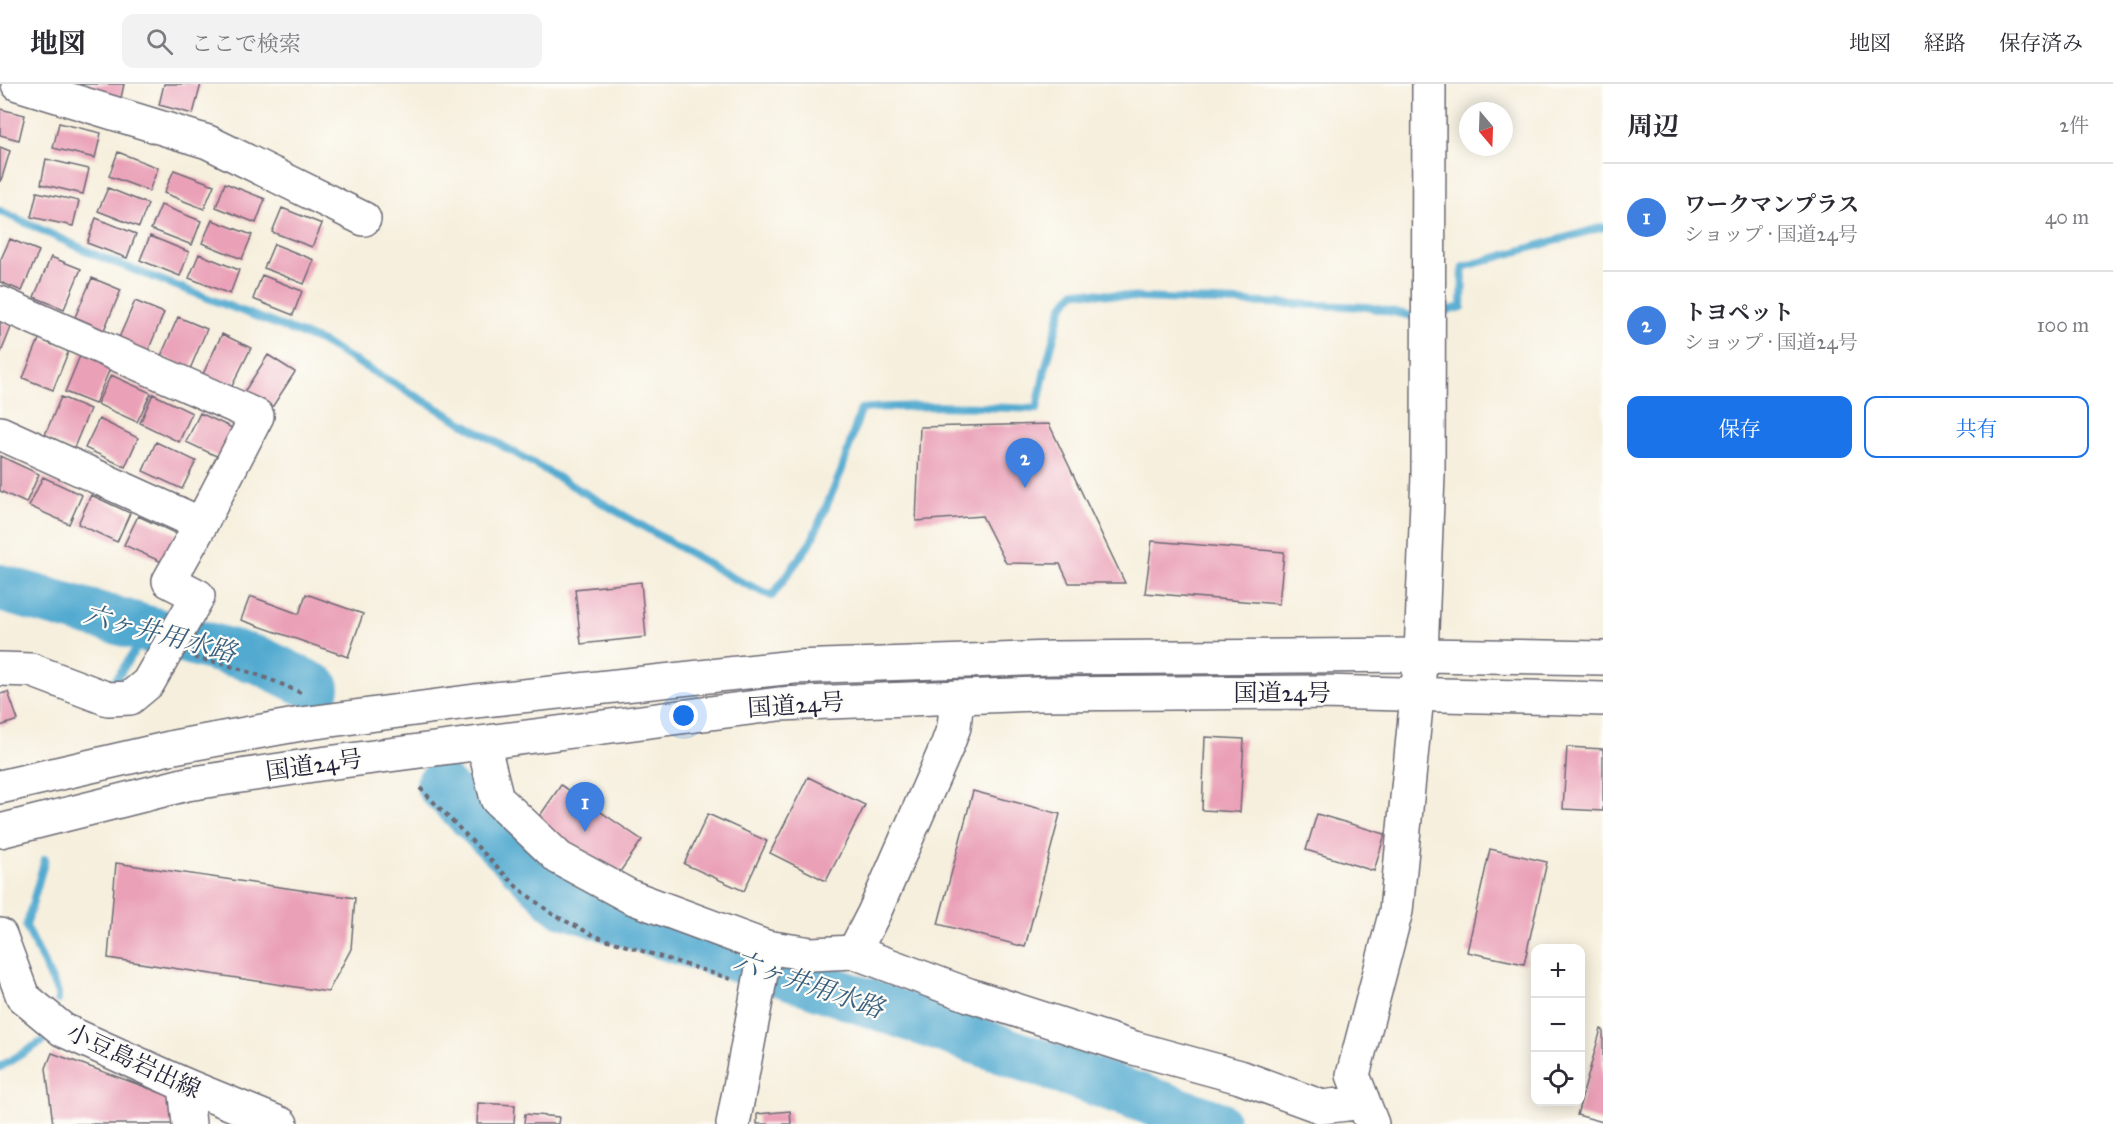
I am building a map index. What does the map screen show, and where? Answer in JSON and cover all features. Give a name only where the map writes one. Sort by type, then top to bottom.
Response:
[{"type":"main road","points":[[18,84],[208,142],[364,219]]},
{"type":"main road","points":[[483,743],[497,799],[559,858],[631,897],[766,947],[811,954],[854,952],[969,995],[1134,1047],[1240,1077],[1322,1107],[1367,1113],[1353,1075],[1396,911],[1421,655],[1428,475],[1428,84]]},
{"type":"main road","points":[[0,303],[257,416],[169,581],[198,596],[148,683],[130,698],[108,699],[31,670],[0,669]]},
{"type":"main road","points":[[0,433],[201,524]]},
{"type":"main road","name":"国道24号","points":[[0,787],[174,747],[301,724],[475,701],[794,667],[1052,658],[1421,655],[1603,658]]},
{"type":"main road","name":"国道24号","points":[[0,831],[187,784],[320,764],[778,704],[1037,694],[1309,692],[1603,699]]},
{"type":"main road","points":[[854,952],[874,913],[947,746],[954,727],[957,697]]},
{"type":"main road","name":"小豆島岩出線","points":[[0,935],[23,997],[63,1030],[184,1085],[281,1124]]},
{"type":"main road","points":[[733,1124],[766,947]]},
{"type":"main road","points":[[184,1085],[189,1124]]},
{"type":"path","points":[[189,657],[216,662],[266,678],[304,695]]},
{"type":"path","points":[[420,788],[437,802],[517,886],[552,914],[595,936],[683,962],[758,988]]},
{"type":"building","points":[[80,84],[124,84],[121,98],[79,88]]},
{"type":"building","points":[[164,84],[201,84],[193,114],[159,105]]},
{"type":"building","points":[[0,109],[25,115],[19,140],[0,135]]},
{"type":"building","points":[[59,123],[101,133],[95,158],[53,148]]},
{"type":"building","points":[[0,147],[10,151],[1,181],[0,181]]},
{"type":"building","points":[[118,152],[158,168],[149,191],[109,176]]},
{"type":"building","points":[[46,159],[89,169],[83,194],[41,184]]},
{"type":"building","points":[[174,170],[214,185],[204,209],[164,193]]},
{"type":"building","points":[[225,183],[265,199],[256,223],[216,207]]},
{"type":"building","points":[[108,188],[148,204],[139,227],[98,211]]},
{"type":"building","points":[[37,192],[79,201],[73,226],[31,217]]},
{"type":"building","points":[[161,205],[201,221],[192,245],[151,229]]},
{"type":"building","points":[[282,208],[322,224],[312,247],[272,232]]},
{"type":"building","points":[[96,218],[136,234],[127,258],[87,243]]},
{"type":"building","points":[[212,220],[252,235],[242,259],[202,243]]},
{"type":"building","points":[[150,236],[189,252],[180,276],[140,260]]},
{"type":"building","points":[[10,239],[39,251],[22,291],[0,282],[0,261]]},
{"type":"building","points":[[274,244],[314,260],[304,284],[264,268]]},
{"type":"building","points":[[199,254],[239,270],[230,294],[189,278]]},
{"type":"building","points":[[51,257],[81,269],[64,309],[34,297]]},
{"type":"building","points":[[262,275],[302,291],[293,315],[253,299]]},
{"type":"building","points":[[92,278],[121,290],[104,330],[75,317]]},
{"type":"building","points":[[135,301],[164,313],[147,353],[118,340]]},
{"type":"building","points":[[178,317],[207,329],[190,369],[161,356]]},
{"type":"building","points":[[0,320],[12,325],[0,355]]},
{"type":"building","points":[[222,334],[251,348],[231,388],[203,374]]},
{"type":"building","points":[[40,337],[69,350],[53,390],[23,378]]},
{"type":"building","points":[[82,351],[112,364],[95,404],[65,392]]},
{"type":"building","points":[[268,355],[295,372],[271,409],[244,392]]},
{"type":"building","points":[[111,375],[151,393],[137,422],[97,404]]},
{"type":"building","points":[[153,394],[192,413],[179,442],[140,423]]},
{"type":"building","points":[[61,397],[90,409],[73,450],[44,437]]},
{"type":"building","points":[[200,413],[239,431],[225,460],[186,442]]},
{"type":"building","points":[[99,419],[138,438],[125,467],[85,448]]},
{"type":"building","points":[[1049,424],[1125,583],[1069,583],[1060,564],[1006,563],[982,516],[916,521],[920,427]]},
{"type":"building","points":[[156,442],[196,461],[182,489],[143,471]]},
{"type":"building","points":[[0,456],[39,474],[26,503],[0,491]]},
{"type":"building","points":[[43,477],[82,495],[69,524],[29,506]]},
{"type":"building","points":[[91,495],[130,513],[117,542],[78,524]]},
{"type":"building","points":[[138,516],[177,534],[164,563],[124,545]]},
{"type":"building","points":[[1152,541],[1284,552],[1279,604],[1145,593]]},
{"type":"building","points":[[641,582],[646,637],[581,644],[575,589]]},
{"type":"building","points":[[306,594],[363,614],[348,657],[241,620],[250,596],[299,614]]},
{"type":"building","points":[[8,692],[18,720],[0,726],[0,694]]},
{"type":"building","points":[[1205,737],[1244,739],[1240,812],[1202,810]]},
{"type":"building","points":[[1567,747],[1603,749],[1603,811],[1563,809]]},
{"type":"building","points":[[808,777],[865,805],[826,881],[770,853]]},
{"type":"building","points":[[561,785],[642,840],[613,882],[532,827]]},
{"type":"building","points":[[973,791],[1060,814],[1025,947],[938,924]]},
{"type":"building","points":[[708,814],[767,841],[744,891],[684,864]]},
{"type":"building","points":[[1317,814],[1385,834],[1374,871],[1306,850]]},
{"type":"building","points":[[1490,849],[1547,862],[1524,964],[1467,952]]},
{"type":"building","points":[[116,863],[355,898],[351,949],[328,992],[108,958]]},
{"type":"building","points":[[1601,1029],[1603,1030],[1603,1122],[1577,1115],[1580,1106],[1585,1106],[1585,1086]]},
{"type":"building","points":[[52,1053],[178,1099],[181,1124],[53,1124],[46,1068]]},
{"type":"building","points":[[478,1103],[515,1105],[514,1124],[477,1124]]},
{"type":"building","points":[[790,1111],[791,1124],[757,1124],[757,1114]]},
{"type":"building","points":[[525,1114],[559,1117],[558,1124],[524,1124]]},
{"type":"waterway","points":[[0,211],[98,256],[320,341],[733,578],[772,596],[811,542],[841,472],[861,409],[927,406],[1037,409],[1062,307],[1075,291],[1139,298],[1367,307],[1423,316]]},
{"type":"waterway","points":[[1436,313],[1462,307],[1463,267],[1603,227]]},
{"type":"waterway","name":"六ヶ井用水路","points":[[0,588],[261,661],[316,688]]},
{"type":"waterway","points":[[116,679],[149,630]]},
{"type":"waterway","name":"六ヶ井用水路","points":[[440,785],[561,903],[782,973],[1216,1124]]},
{"type":"waterway","points":[[45,859],[26,926],[58,993],[58,1000]]},
{"type":"waterway","points":[[0,1067],[43,1041]]},
{"type":"place","name":"トヨペット","points":[[1025,488]]},
{"type":"place","name":"ワークマンプラス","points":[[585,832]]}]
